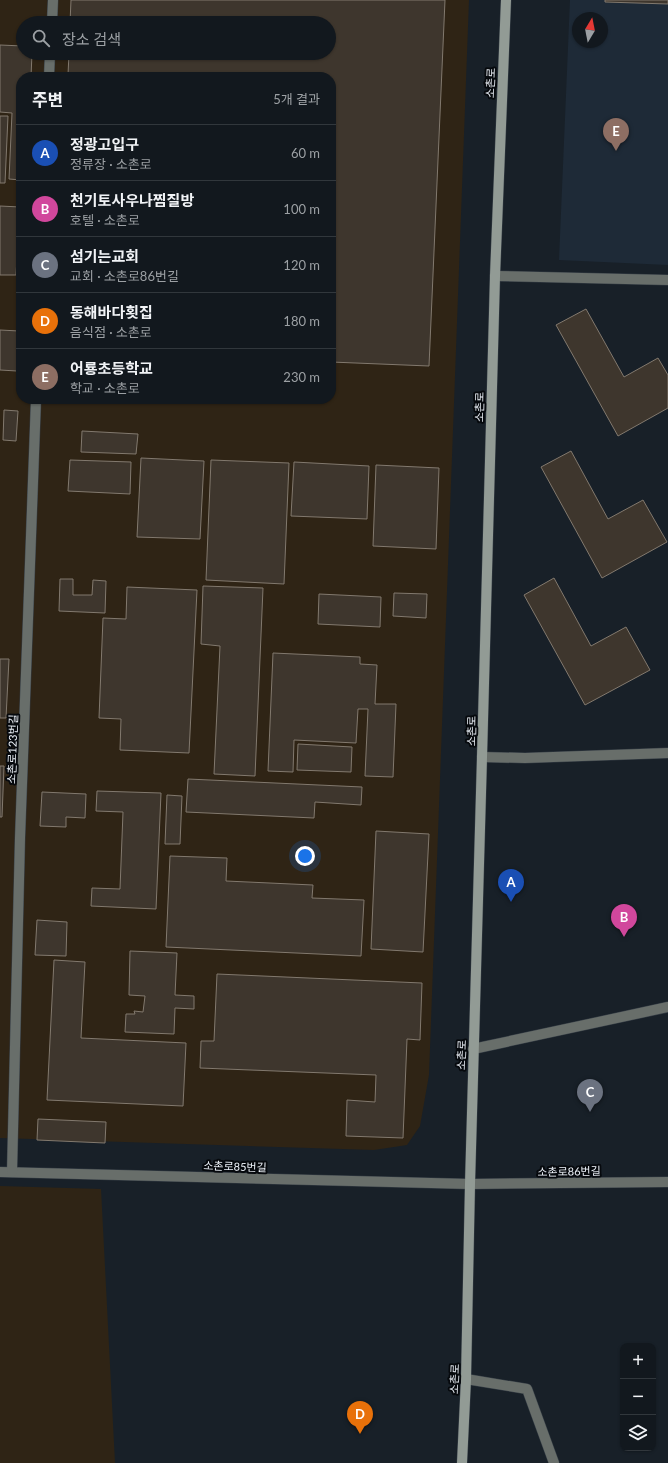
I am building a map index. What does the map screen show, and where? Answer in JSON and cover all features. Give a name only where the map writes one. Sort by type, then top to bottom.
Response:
[{"type":"street","points":[[52,0],[52,16]]},
{"type":"street","name":"소촌로","points":[[462,1463],[466,1379],[473,1049],[495,276],[506,0]]},
{"type":"street","points":[[49,72],[50,60]]},
{"type":"street","points":[[495,276],[668,280]]},
{"type":"street","name":"소촌로123번길","points":[[12,1172],[20,838],[36,404]]},
{"type":"street","points":[[482,757],[525,758],[668,753]]},
{"type":"street","points":[[473,1049],[668,1007]]},
{"type":"street","name":"소촌로85번길","points":[[0,1172],[470,1184]]},
{"type":"street","name":"소촌로86번길","points":[[470,1184],[668,1182]]},
{"type":"street","points":[[466,1379],[527,1389],[554,1463]]},
{"type":"shaded area","points":[[0,0],[469,0],[429,1075],[420,1126],[407,1145],[374,1150],[0,1138]]},
{"type":"shaded area","points":[[570,0],[668,0],[668,265],[559,260]]},
{"type":"shaded area","points":[[0,1186],[101,1189],[115,1463],[0,1463]]},
{"type":"building","points":[[71,0],[445,0],[429,366],[336,362],[336,72],[68,72],[69,60],[336,60],[336,16],[70,16]]},
{"type":"building","points":[[605,0],[668,0],[668,4],[605,2]]},
{"type":"building","points":[[0,45],[16,46],[16,60],[32,60],[31,72],[16,72],[16,180],[9,179],[12,113],[0,112]]},
{"type":"building","points":[[0,116],[8,116],[5,183],[0,183]]},
{"type":"building","points":[[0,206],[16,207],[16,275],[0,275]]},
{"type":"building","points":[[586,309],[624,377],[658,358],[668,375],[668,408],[618,436],[556,325]]},
{"type":"building","points":[[0,330],[16,331],[16,371],[0,370]]},
{"type":"building","points":[[4,410],[18,411],[16,441],[3,440]]},
{"type":"building","points":[[82,431],[138,434],[136,454],[81,452]]},
{"type":"building","points":[[571,451],[608,519],[643,500],[667,542],[602,578],[541,467]]},
{"type":"building","points":[[141,458],[204,461],[200,539],[137,537]]},
{"type":"building","points":[[70,460],[131,462],[130,494],[68,491]]},
{"type":"building","points":[[211,460],[289,463],[284,584],[206,580]]},
{"type":"building","points":[[294,462],[369,466],[367,519],[291,516]]},
{"type":"building","points":[[376,465],[439,468],[436,549],[373,546]]},
{"type":"building","points":[[554,578],[591,646],[626,627],[650,670],[585,705],[524,595]]},
{"type":"building","points":[[60,579],[73,579],[73,595],[92,595],[93,580],[106,581],[105,613],[59,611]]},
{"type":"building","points":[[203,586],[263,588],[255,776],[214,774],[220,646],[201,644]]},
{"type":"building","points":[[127,587],[197,590],[189,753],[120,750],[121,719],[99,718],[103,618],[126,619]]},
{"type":"building","points":[[394,593],[427,594],[426,618],[393,616]]},
{"type":"building","points":[[319,594],[381,597],[380,627],[318,624]]},
{"type":"building","points":[[273,653],[360,657],[360,664],[377,665],[375,704],[396,704],[393,777],[365,776],[368,709],[358,709],[356,743],[294,740],[293,772],[268,771]]},
{"type":"building","points":[[0,659],[9,659],[6,718],[0,718]]},
{"type":"building","points":[[298,744],[352,747],[351,772],[297,770]]},
{"type":"building","points":[[0,766],[4,766],[2,817],[0,817]]},
{"type":"building","points":[[188,779],[362,787],[361,805],[315,802],[314,818],[186,812]]},
{"type":"building","points":[[97,791],[161,793],[156,909],[91,906],[92,888],[120,889],[123,812],[96,811]]},
{"type":"building","points":[[42,792],[86,794],[85,818],[66,817],[66,827],[40,826]]},
{"type":"building","points":[[167,795],[182,796],[180,844],[165,844]]},
{"type":"building","points":[[376,831],[429,834],[423,952],[371,949]]},
{"type":"building","points":[[170,856],[227,858],[226,881],[313,885],[312,898],[364,900],[361,956],[166,947]]},
{"type":"building","points":[[37,920],[67,922],[66,956],[35,955]]},
{"type":"building","points":[[130,951],[177,953],[175,995],[194,996],[194,1009],[175,1008],[174,1034],[125,1032],[126,1014],[135,1014],[134,1011],[143,1012],[145,996],[129,995]]},
{"type":"building","points":[[54,960],[85,962],[81,1038],[186,1043],[183,1106],[47,1100]]},
{"type":"building","points":[[217,974],[422,983],[420,1040],[407,1039],[403,1138],[346,1136],[347,1100],[375,1102],[376,1075],[200,1068],[201,1041],[214,1041]]},
{"type":"building","points":[[38,1119],[106,1122],[105,1143],[37,1140]]},
{"type":"place","name":"어룡초등학교","points":[[616,151]]},
{"type":"place","name":"정광고입구","points":[[511,902]]},
{"type":"place","name":"천기토사우나찜질방","points":[[624,937]]},
{"type":"place","name":"섬기는교회","points":[[590,1112]]},
{"type":"place","name":"동해바다횟집","points":[[360,1434]]}]
